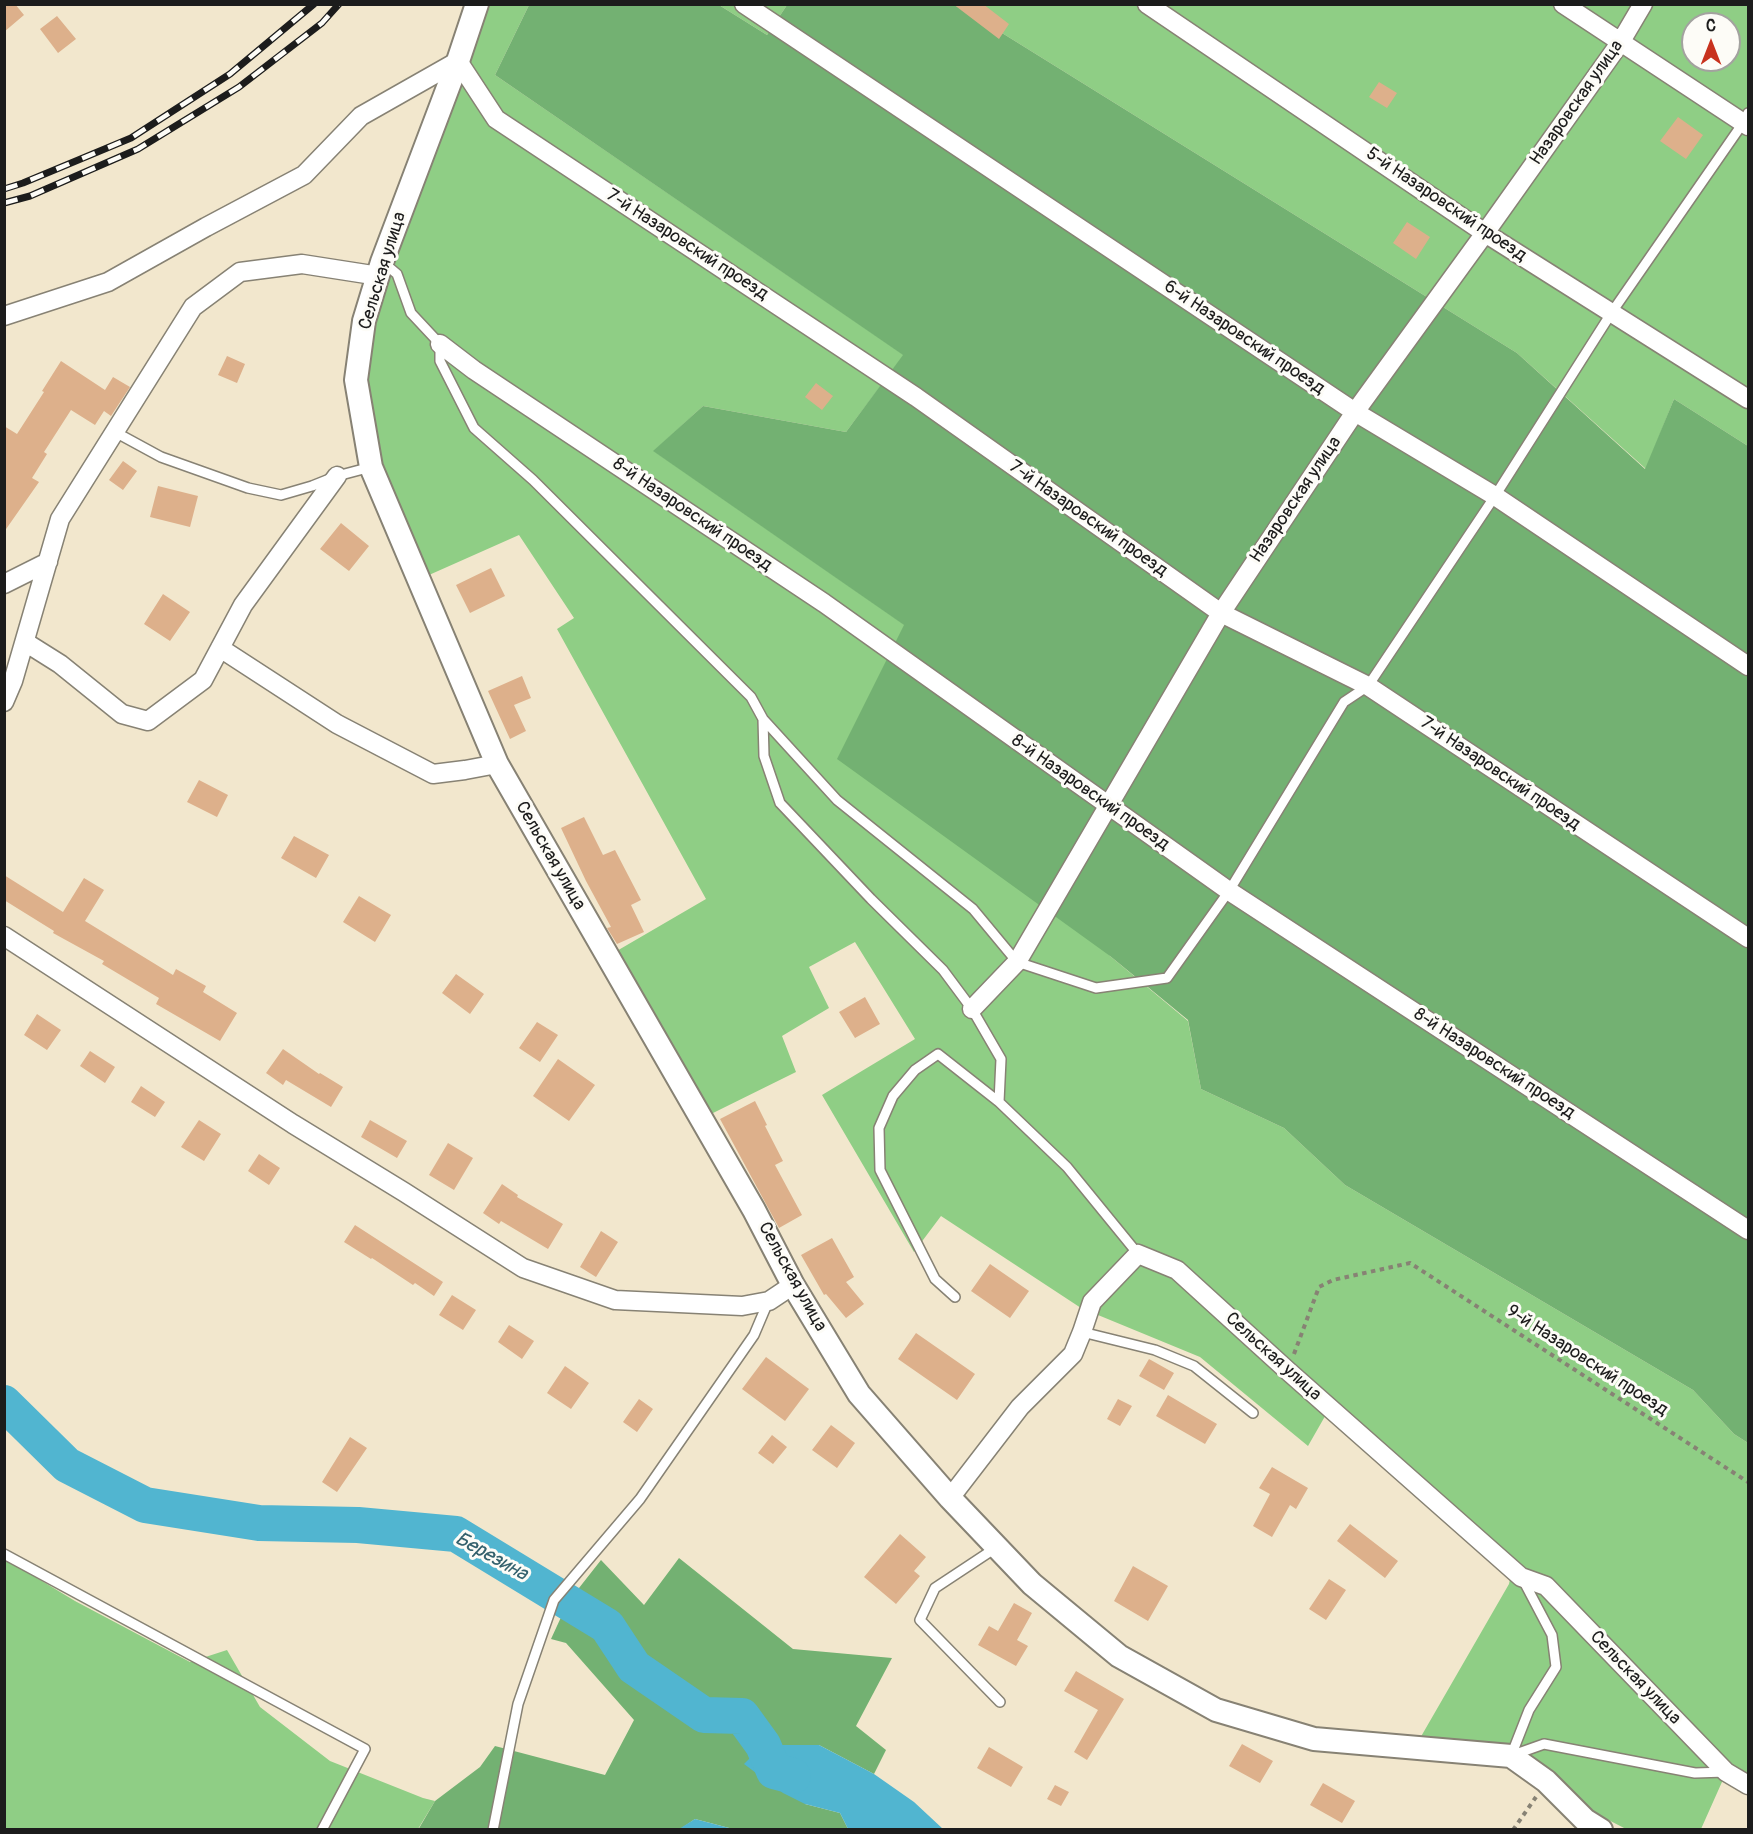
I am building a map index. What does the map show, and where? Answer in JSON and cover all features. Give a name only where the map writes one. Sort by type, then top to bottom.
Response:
[{"type":"street","name":"Сельская улица","points":[[477,4],[380,269],[364,321],[356,380],[370,467],[497,764],[748,1199],[794,1285],[859,1394],[950,1498],[1032,1584],[1119,1656],[1216,1710],[1314,1739],[1511,1755]]},
{"type":"street","name":"6-й Назаровский проезд","points":[[744,4],[1355,412],[1495,496],[1749,666]]},
{"type":"street","name":"5-й Назаровский проезд","points":[[1147,4],[1485,233],[1749,399]]},
{"type":"street","points":[[1563,4],[1747,120]]},
{"type":"street","name":"Назаровская улица","points":[[972,1009],[1017,962],[1221,613],[1355,412],[1620,42],[1643,4]]},
{"type":"street","points":[[4,316],[108,282],[304,176],[361,116],[458,61]]},
{"type":"street","name":"7-й Назаровский проезд","points":[[458,61],[496,118],[916,397],[1221,613],[1368,686],[1749,938]]},
{"type":"street","points":[[4,702],[25,642],[60,519],[193,307],[240,272],[302,264],[380,269]]},
{"type":"street","name":"8-й Назаровский проезд","points":[[440,344],[474,370],[824,603],[1229,891],[1749,1230]]},
{"type":"street","points":[[25,642],[60,664],[122,714],[148,722],[203,680],[243,605],[337,476]]},
{"type":"street","points":[[4,584],[48,562]]},
{"type":"street","points":[[220,648],[337,724],[433,774],[497,764]]},
{"type":"street","points":[[4,936],[293,1124],[523,1268],[615,1300],[742,1306],[769,1301],[794,1285]]},
{"type":"street","name":"Сельская улица","points":[[1138,1254],[1177,1270],[1521,1577],[1546,1586],[1726,1772],[1749,1785]]},
{"type":"street","points":[[950,1498],[1020,1407],[1073,1354],[1092,1302],[1138,1254]]},
{"type":"street","points":[[1511,1755],[1546,1781],[1585,1820],[1601,1830]]},
{"type":"lane","points":[[380,269],[397,274],[411,313],[440,344],[440,361],[474,428],[533,480],[751,697],[763,719],[837,800],[973,909],[1017,962],[1096,988],[1167,978],[1229,891],[1344,702],[1368,686],[1495,496],[1612,312],[1747,120]]},
{"type":"lane","points":[[115,432],[161,457],[248,488],[280,495],[370,467]]},
{"type":"lane","points":[[763,719],[764,756],[780,803],[871,899],[943,970],[972,1009],[1001,1059],[999,1102]]},
{"type":"lane","points":[[955,1297],[935,1279],[880,1170],[879,1128],[893,1096],[915,1070],[938,1054],[999,1102],[1067,1167],[1138,1254]]},
{"type":"lane","points":[[493,1830],[518,1704],[554,1600],[640,1499],[754,1335],[769,1301]]},
{"type":"lane","points":[[1082,1332],[1155,1350],[1194,1366],[1253,1413]]},
{"type":"lane","points":[[997,1547],[935,1588],[920,1620],[1000,1702]]},
{"type":"lane","points":[[4,1554],[365,1749],[322,1830]]},
{"type":"lane","points":[[1511,1755],[1529,1710],[1556,1667],[1552,1635],[1521,1577]]},
{"type":"lane","points":[[1511,1755],[1544,1744],[1695,1773],[1726,1772]]},
{"type":"path","name":"9-й Назаровский проезд","points":[[1288,1371],[1320,1287],[1333,1280],[1410,1263],[1749,1482]]},
{"type":"path","points":[[1514,1830],[1546,1781]]},
{"type":"green space","points":[[488,5],[529,5],[495,75],[904,355],[846,432],[703,406],[654,451],[905,625],[1110,956],[1188,1021],[1201,1089],[1284,1128],[1345,1185],[1693,1390],[1734,1434],[1748,1443],[1748,1776],[1730,1764],[1701,1829],[1626,1829],[1591,1811],[1552,1774],[1507,1744],[1419,1740],[1509,1584],[1514,1559],[1332,1404],[1308,1446],[1200,1357],[1081,1308],[941,1216],[914,1252],[822,1095],[915,1039],[855,942],[809,967],[829,1008],[782,1036],[796,1072],[709,1115],[615,952],[706,899],[557,629],[574,618],[519,535],[429,575],[378,456],[367,394],[373,323],[385,283]]},
{"type":"green space","points":[[529,5],[719,5],[767,35],[787,5],[957,5],[1517,353],[1645,469],[1674,399],[1748,446],[1748,1443],[1734,1434],[1693,1390],[1345,1185],[1284,1128],[1201,1089],[1188,1020],[1110,956],[837,759],[904,625],[653,451],[703,406],[846,432],[903,355],[495,75]]},
{"type":"green space","points":[[719,5],[787,5],[767,35]]},
{"type":"green space","points":[[957,5],[1748,5],[1748,446],[1674,399],[1646,469],[1517,353]]},
{"type":"green space","points":[[4,1558],[75,1601],[190,1662],[227,1650],[260,1707],[330,1761],[435,1801],[418,1829],[5,1829]]},
{"type":"green space","points":[[679,1558],[793,1649],[892,1658],[856,1726],[886,1750],[874,1774],[819,1745],[805,1804],[840,1813],[848,1829],[733,1829],[695,1819],[679,1830],[418,1830],[435,1801],[480,1767],[495,1746],[605,1775],[634,1720],[566,1643],[551,1639],[568,1602],[601,1560],[644,1605]]},
{"type":"water","points":[[763,1745],[819,1745],[874,1774],[914,1802],[943,1829],[848,1829],[840,1813],[805,1804],[783,1793],[744,1764]]},
{"type":"water","points":[[695,1819],[733,1829],[679,1829]]},
{"type":"building","points":[[4,4],[15,4],[24,15],[4,32]]},
{"type":"building","points":[[953,4],[983,4],[1009,24],[999,39]]},
{"type":"building","points":[[57,16],[76,39],[58,53],[40,29]]},
{"type":"building","points":[[1379,82],[1397,93],[1387,108],[1369,97]]},
{"type":"building","points":[[1678,117],[1703,135],[1686,159],[1660,141]]},
{"type":"building","points":[[1407,222],[1430,237],[1416,259],[1393,243]]},
{"type":"building","points":[[227,356],[245,364],[237,383],[218,375]]},
{"type":"building","points":[[61,361],[105,390],[113,377],[130,387],[111,416],[104,411],[95,425],[71,410],[44,452],[47,454],[32,478],[39,482],[4,532],[4,426],[17,434]]},
{"type":"building","points":[[816,383],[833,396],[822,410],[805,397]]},
{"type":"building","points":[[123,461],[137,471],[123,490],[109,480]]},
{"type":"building","points":[[158,486],[198,496],[190,527],[150,517]]},
{"type":"building","points":[[341,523],[369,546],[349,571],[320,549]]},
{"type":"building","points":[[491,568],[505,596],[470,613],[456,585]]},
{"type":"building","points":[[163,594],[190,612],[170,641],[144,624]]},
{"type":"building","points":[[522,676],[531,698],[514,705],[526,731],[510,739],[488,691]]},
{"type":"building","points":[[199,780],[228,795],[217,817],[187,802]]},
{"type":"building","points":[[584,817],[603,855],[615,850],[641,900],[631,905],[644,932],[617,944],[607,928],[611,927],[561,828]]},
{"type":"building","points":[[294,836],[329,855],[316,878],[281,858]]},
{"type":"building","points":[[4,875],[63,912],[84,878],[104,890],[85,921],[173,975],[176,969],[206,986],[203,992],[237,1013],[220,1041],[156,1004],[159,998],[102,964],[104,961],[53,933],[54,931],[4,900]]},
{"type":"building","points":[[359,896],[391,915],[375,942],[343,922]]},
{"type":"building","points":[[456,974],[484,994],[470,1014],[442,993]]},
{"type":"building","points":[[865,997],[880,1024],[855,1038],[839,1012]]},
{"type":"building","points":[[37,1014],[61,1030],[47,1050],[24,1035]]},
{"type":"building","points":[[537,1022],[558,1035],[540,1062],[519,1048]]},
{"type":"building","points":[[283,1049],[319,1074],[343,1087],[331,1107],[286,1080],[283,1085],[266,1073]]},
{"type":"building","points":[[90,1051],[115,1067],[105,1083],[80,1066]]},
{"type":"building","points":[[558,1059],[595,1085],[569,1121],[533,1096]]},
{"type":"building","points":[[141,1086],[165,1102],[155,1117],[131,1102]]},
{"type":"building","points":[[755,1101],[783,1161],[775,1165],[802,1215],[779,1228],[720,1119]]},
{"type":"building","points":[[199,1120],[221,1134],[204,1161],[181,1147]]},
{"type":"building","points":[[370,1120],[407,1141],[397,1158],[361,1137]]},
{"type":"building","points":[[448,1143],[473,1158],[454,1190],[429,1175]]},
{"type":"building","points":[[259,1154],[280,1168],[269,1185],[248,1171]]},
{"type":"building","points":[[502,1184],[518,1195],[517,1197],[563,1224],[548,1249],[501,1221],[499,1224],[483,1213]]},
{"type":"building","points":[[355,1225],[443,1282],[434,1296],[344,1242]]},
{"type":"building","points":[[601,1231],[618,1242],[596,1277],[580,1267]]},
{"type":"building","points":[[832,1238],[854,1277],[846,1282],[864,1304],[846,1318],[826,1294],[824,1295],[801,1255]]},
{"type":"building","points":[[990,1264],[1029,1291],[1010,1318],[971,1291]]},
{"type":"building","points":[[452,1295],[476,1310],[463,1330],[439,1315]]},
{"type":"building","points":[[509,1325],[534,1341],[522,1359],[498,1342]]},
{"type":"building","points":[[916,1333],[975,1374],[957,1400],[898,1359]]},
{"type":"building","points":[[766,1357],[809,1389],[785,1421],[742,1389]]},
{"type":"building","points":[[1149,1359],[1174,1373],[1164,1390],[1139,1376]]},
{"type":"building","points":[[565,1366],[589,1383],[571,1409],[547,1393]]},
{"type":"building","points":[[1168,1395],[1217,1424],[1205,1444],[1156,1416]]},
{"type":"building","points":[[639,1399],[653,1409],[637,1432],[623,1422]]},
{"type":"building","points":[[1118,1399],[1132,1406],[1120,1426],[1107,1419]]},
{"type":"building","points":[[831,1425],[855,1443],[837,1468],[812,1450]]},
{"type":"building","points":[[772,1435],[787,1447],[773,1464],[758,1453]]},
{"type":"building","points":[[350,1437],[367,1448],[337,1492],[322,1482]]},
{"type":"building","points":[[1272,1467],[1308,1488],[1296,1509],[1290,1505],[1272,1537],[1253,1526],[1270,1494],[1259,1488]]},
{"type":"building","points":[[1350,1524],[1398,1561],[1385,1578],[1337,1541]]},
{"type":"building","points":[[900,1534],[926,1557],[914,1571],[920,1576],[896,1604],[864,1577]]},
{"type":"building","points":[[1133,1566],[1168,1586],[1148,1621],[1114,1601]]},
{"type":"building","points":[[1329,1579],[1346,1590],[1326,1620],[1309,1609]]},
{"type":"building","points":[[1014,1603],[1032,1613],[1017,1640],[1028,1646],[1016,1666],[978,1645],[989,1626],[998,1631]]},
{"type":"building","points":[[1076,1671],[1124,1699],[1087,1760],[1074,1752],[1098,1710],[1064,1691]]},
{"type":"building","points":[[1242,1744],[1273,1761],[1260,1783],[1229,1766]]},
{"type":"building","points":[[989,1747],[1023,1767],[1011,1787],[977,1768]]},
{"type":"building","points":[[1323,1783],[1355,1801],[1342,1823],[1310,1805]]},
{"type":"building","points":[[1055,1785],[1069,1792],[1061,1806],[1047,1799]]},
{"type":"waterway","name":"Березина","points":[[4,1403],[67,1465],[145,1505],[259,1523],[358,1525],[456,1534],[607,1626],[634,1667],[704,1715],[742,1716],[763,1745],[774,1771],[793,1776]]},
{"type":"railway","points":[[4,189],[131,138],[230,74],[314,4]]},
{"type":"railway","points":[[4,203],[30,196],[138,149],[239,87],[322,23],[339,4]]}]
